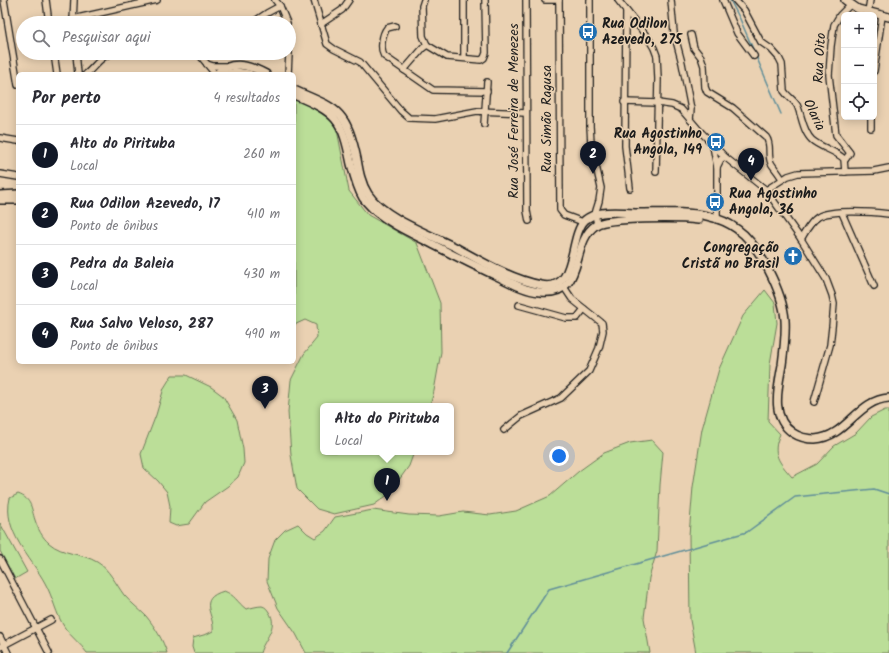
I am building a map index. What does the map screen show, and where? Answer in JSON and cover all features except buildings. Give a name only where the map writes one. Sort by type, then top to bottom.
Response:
[{"type":"main road","points":[[847,2],[868,12]]},
{"type":"main road","points":[[219,72],[233,66],[248,66],[262,72]]},
{"type":"main road","points":[[296,91],[330,105],[343,118],[350,130],[363,184],[369,195],[377,204],[398,219],[520,279],[543,286],[548,286],[563,279],[570,268],[576,237],[583,222],[595,214],[607,212],[674,213],[709,216],[737,229],[749,241],[764,262],[779,290],[782,300],[786,322],[777,399],[781,419],[786,428],[796,435],[804,438],[816,439],[834,433],[873,401],[882,398],[889,398]]},
{"type":"main road","points":[[296,96],[318,106],[335,118],[341,126],[358,188],[364,199],[373,210],[480,268],[519,286],[538,292],[555,292],[564,287],[573,276],[590,231],[597,224],[637,220],[716,220]]},
{"type":"main road","points":[[0,195],[16,194]]},
{"type":"main road","points":[[0,200],[16,200]]},
{"type":"main road","points":[[582,249],[586,230],[583,222]]},
{"type":"street","points":[[4,0],[16,73]]},
{"type":"street","points":[[46,0],[48,16]]},
{"type":"street","points":[[73,16],[74,0]]},
{"type":"street","points":[[93,16],[157,0]]},
{"type":"street","points":[[275,0],[280,6],[284,16]]},
{"type":"street","points":[[314,0],[327,44],[360,62],[401,111],[409,118],[435,119],[485,111],[526,113]]},
{"type":"street","points":[[321,24],[342,10],[348,0]]},
{"type":"street","points":[[424,0],[422,6],[423,36],[427,45],[447,57],[476,60],[481,60],[485,56],[484,0]]},
{"type":"street","points":[[464,0],[464,58]]},
{"type":"street","name":"Rua José Ferreira de Menezes","points":[[526,0],[526,212],[528,221]]},
{"type":"street","points":[[545,0],[559,0]]},
{"type":"street","name":"Rua Simão Ragusa","points":[[559,0],[560,210],[564,215],[583,222]]},
{"type":"street","points":[[590,0],[591,144],[601,188],[595,214],[597,224]]},
{"type":"street","points":[[618,0],[648,38],[657,56],[658,103],[656,172]]},
{"type":"street","points":[[671,0],[674,33],[682,63],[691,110],[690,119]]},
{"type":"street","points":[[723,0],[737,33],[754,56]]},
{"type":"street","name":"Olaria","points":[[735,0],[744,10],[761,42],[771,48],[779,58],[782,66],[784,91],[794,100],[798,107],[809,138],[836,152],[845,160]]},
{"type":"street","points":[[868,12],[870,0]]},
{"type":"street","name":"Rua Oito","points":[[845,160],[850,153],[836,135],[830,84],[830,62],[834,25],[847,2]]},
{"type":"street","points":[[261,16],[280,6]]},
{"type":"street","points":[[626,10],[624,102],[625,146],[630,188]]},
{"type":"street","points":[[877,57],[886,16]]},
{"type":"street","points":[[395,26],[385,30],[382,52],[384,56],[433,90],[487,91]]},
{"type":"street","points":[[691,35],[694,48],[701,57],[704,66],[707,92],[733,108],[767,138],[770,143],[771,162],[782,179]]},
{"type":"street","points":[[404,70],[427,45]]},
{"type":"street","points":[[55,60],[57,72]]},
{"type":"street","points":[[77,60],[78,72]]},
{"type":"street","points":[[88,72],[99,60]]},
{"type":"street","points":[[204,60],[214,72]]},
{"type":"street","points":[[288,72],[289,60]]},
{"type":"street","points":[[207,64],[213,66],[233,66]]},
{"type":"street","points":[[484,124],[487,82]]},
{"type":"street","points":[[624,102],[658,103],[676,106],[681,109],[725,157],[766,190],[801,239],[826,279],[834,304],[830,344],[814,402]]},
{"type":"street","points":[[871,120],[871,128]]},
{"type":"street","points":[[0,138],[16,141]]},
{"type":"street","points":[[713,145],[717,167],[716,220]]},
{"type":"street","points":[[717,167],[725,157]]},
{"type":"street","points":[[845,160],[845,172]]},
{"type":"street","points":[[766,190],[782,179],[792,175],[804,173],[874,171],[889,168]]},
{"type":"street","points":[[0,174],[16,177]]},
{"type":"street","points":[[801,239],[817,217],[826,213],[842,212],[889,214]]},
{"type":"street","points":[[842,212],[874,286]]},
{"type":"street","points":[[504,430],[521,416],[561,398],[589,371],[599,348],[603,332],[602,323],[572,299],[564,287]]},
{"type":"street","points":[[519,305],[566,318],[577,318],[584,309]]},
{"type":"street","points":[[0,559],[49,653]]},
{"type":"street","points":[[2,646],[51,620]]},
{"type":"street","points":[[0,637],[2,646],[8,653]]},
{"type":"green space","points":[[296,100],[307,103],[329,117],[337,130],[349,191],[368,215],[417,243],[440,303],[441,352],[431,403],[320,403],[320,455],[413,455],[409,466],[389,494],[374,505],[334,514],[317,509],[297,489],[291,455],[288,412],[291,380],[304,354],[317,338],[316,325],[305,320],[296,324]]},
{"type":"green space","points":[[765,290],[775,303],[777,323],[770,364],[768,421],[780,434],[777,441],[776,452],[783,467],[792,477],[817,464],[834,446],[856,433],[871,417],[885,410],[889,410],[889,653],[696,653],[690,620],[689,535],[693,487],[702,429],[719,369],[743,316]]},
{"type":"green space","points":[[172,375],[186,375],[211,387],[223,396],[237,420],[243,449],[244,463],[238,477],[205,502],[189,524],[176,526],[169,523],[170,506],[167,492],[144,468],[141,454],[156,415],[164,388]]},
{"type":"green space","points":[[652,440],[663,452],[657,551],[649,578],[644,618],[650,653],[306,653],[296,634],[278,608],[267,581],[268,559],[275,540],[285,530],[298,524],[307,533],[315,538],[325,531],[335,517],[373,510],[409,515],[439,516],[463,512],[490,515],[516,511],[550,496],[579,471],[604,453],[630,443]]},
{"type":"green space","points":[[18,494],[26,498],[28,501],[32,508],[39,530],[49,543],[60,550],[91,559],[105,569],[129,601],[146,616],[156,629],[167,653],[87,653],[67,631],[62,623],[45,583],[14,533],[10,522],[10,498]]},
{"type":"green space","points":[[0,523],[27,572],[15,579],[0,551]]},
{"type":"green space","points":[[224,591],[246,609],[262,606],[272,617],[272,628],[260,653],[194,653],[192,647],[193,638],[213,631],[209,608],[211,598]]},
{"type":"waterway","points":[[730,0],[740,19],[781,114]]},
{"type":"waterway","points":[[507,653],[549,589],[747,532],[795,497],[874,489],[889,494]]},
{"type":"place","name":"Rua Odilon Azevedo, 275","points":[[588,32]]},
{"type":"place","name":"Rua Agostinho Angola, 149","points":[[716,142]]},
{"type":"place","name":"Rua Odilon Azevedo, 17","points":[[593,174]]},
{"type":"place","name":"Rua Salvo Veloso, 287","points":[[751,181]]},
{"type":"place","name":"Rua Agostinho Angola, 36","points":[[715,202]]},
{"type":"place","name":"Congregação Cristã no Brasil","points":[[793,256]]},
{"type":"place","name":"Pedra da Baleia","points":[[265,409]]},
{"type":"place","name":"Alto do Pirituba","points":[[387,501]]}]
